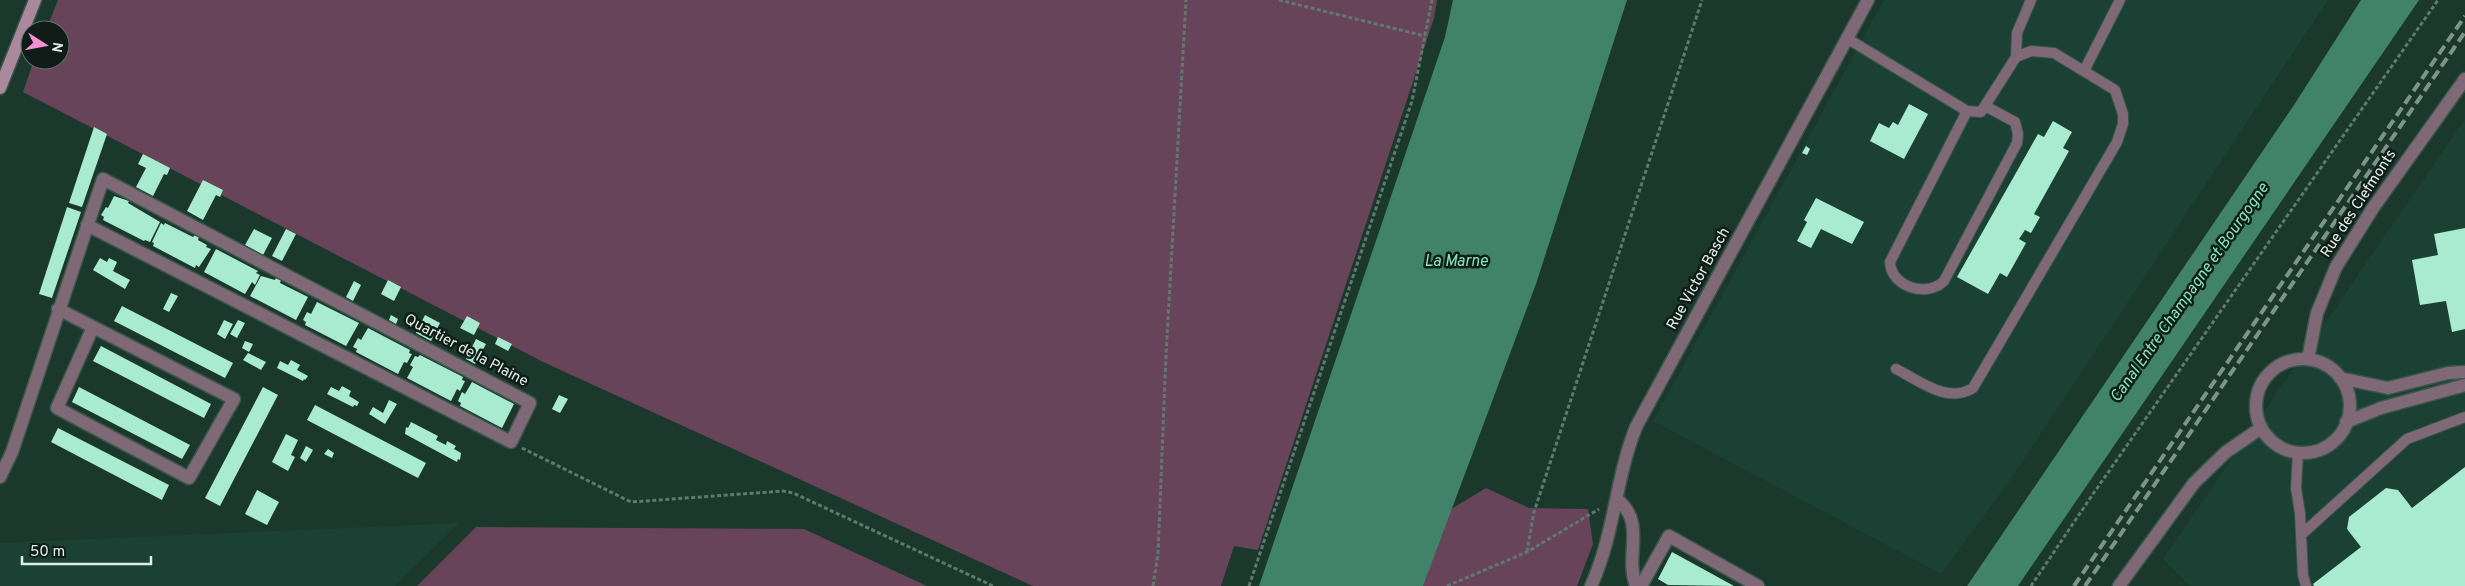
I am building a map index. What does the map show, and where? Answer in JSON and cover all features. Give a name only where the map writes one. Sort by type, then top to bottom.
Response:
[{"type":"main road","points":[[0,88],[35,0]]},
{"type":"street","name":"Rue Victor Basch","points":[[1591,586],[1609,537],[1623,460],[1636,427],[1868,0]]},
{"type":"street","name":"Rue des Clefmonts","points":[[2308,359],[2317,313],[2336,267],[2373,208],[2465,79]]},
{"type":"street","name":"Quartier de la Plaine","points":[[87,225],[102,179],[530,403],[511,442]]},
{"type":"street","points":[[0,477],[12,452],[87,225],[511,442]]},
{"type":"street","points":[[58,309],[234,399],[188,478],[57,408],[93,327]]},
{"type":"street","points":[[2308,359],[2328,366],[2340,378],[2349,402],[2346,422],[2342,432],[2327,446],[2318,450],[2298,452],[2279,446],[2261,428],[2257,416],[2256,402],[2258,390],[2264,379],[2273,369],[2284,362],[2308,359]]},
{"type":"street","points":[[2340,378],[2388,388],[2448,373],[2465,372]]},
{"type":"street","points":[[2346,422],[2381,408],[2465,385]]},
{"type":"street","points":[[2119,586],[2194,483],[2226,452],[2261,428]]},
{"type":"street","points":[[1617,499],[1630,513],[1634,524],[1632,567],[1643,585]]},
{"type":"street","points":[[1643,585],[1669,536],[1758,586]]},
{"type":"lane","points":[[1848,39],[1968,111],[1981,112],[2016,57],[2017,33],[2031,0]]},
{"type":"lane","points":[[2084,71],[2120,0]]},
{"type":"lane","points":[[1896,369],[1943,393],[1964,394],[1973,388],[2117,142],[2123,124],[2119,98],[2115,90],[2049,52],[2031,52],[2016,57]]},
{"type":"lane","points":[[1968,111],[1890,262],[1890,271],[1894,277],[1918,290],[1938,287],[1944,281],[2017,143],[2018,134],[2015,122],[1985,106]]},
{"type":"lane","points":[[2301,535],[2407,439],[2465,417]]},
{"type":"lane","points":[[2298,452],[2296,488],[2303,575],[2306,586]]},
{"type":"path","points":[[1153,586],[1158,554],[1166,345],[1186,0]]},
{"type":"path","points":[[1278,0],[1425,36]]},
{"type":"path","points":[[1249,586],[1412,101],[1432,0]]},
{"type":"path","points":[[1527,552],[1534,512],[1702,0]]},
{"type":"path","points":[[2031,586],[2160,397],[2438,0]]},
{"type":"path","points":[[511,442],[631,502],[783,491],[792,493],[993,586]]},
{"type":"path","points":[[1447,586],[1527,552],[1617,499]]},
{"type":"shaded area","points":[[58,0],[1437,0],[1434,18],[1258,550],[1234,546],[1221,586],[1033,586],[543,362],[23,92],[31,70],[70,70],[70,20],[50,20]]},
{"type":"shaded area","points":[[1884,0],[2328,0],[2008,483],[1941,574],[1653,421]]},
{"type":"shaded area","points":[[2465,119],[2465,586],[2190,586],[2163,559]]},
{"type":"shaded area","points":[[1486,488],[1529,508],[1588,509],[1593,544],[1577,586],[1400,586],[1436,518]]},
{"type":"shaded area","points":[[459,523],[395,586],[0,586],[0,543]]},
{"type":"shaded area","points":[[476,527],[804,529],[927,586],[417,586]]},
{"type":"water","name":"La Marne","points":[[1453,0],[1627,0],[1536,284],[1423,586],[1259,586],[1445,37]]},
{"type":"water","name":"Canal Entre Champagne et Bourgogne","points":[[2361,0],[2419,0],[2018,586],[1967,586],[2294,105]]},
{"type":"building","points":[[1909,104],[1928,114],[1904,159],[1870,141],[1879,123],[1889,128],[1893,122],[1898,125]]},
{"type":"building","points":[[2053,121],[2072,132],[2063,148],[2069,151],[2034,214],[2040,217],[2031,233],[2025,230],[2019,239],[2026,243],[2007,277],[2000,273],[1988,294],[1957,277],[2038,134],[2044,137]]},
{"type":"building","points":[[94,127],[107,134],[82,207],[69,203]]},
{"type":"building","points":[[1806,146],[1810,149],[1807,155],[1802,153]]},
{"type":"building","points":[[143,154],[170,168],[167,175],[164,174],[153,196],[136,187],[146,168],[138,164]]},
{"type":"building","points":[[203,180],[223,190],[220,197],[216,195],[203,220],[187,211]]},
{"type":"building","points":[[114,196],[129,201],[128,203],[160,222],[150,242],[144,241],[103,220],[104,217],[101,215],[106,207],[108,208]]},
{"type":"building","points":[[1816,198],[1864,222],[1852,244],[1821,229],[1811,248],[1797,241],[1807,222],[1804,220]]},
{"type":"building","points":[[67,207],[81,212],[52,298],[39,294]]},
{"type":"building","points":[[161,223],[164,225],[165,223],[193,237],[195,235],[199,237],[198,240],[211,249],[199,267],[196,265],[195,268],[153,246],[154,243],[152,242]]},
{"type":"building","points":[[2465,228],[2465,329],[2452,332],[2446,301],[2420,305],[2412,260],[2438,255],[2434,234]]},
{"type":"building","points":[[254,229],[272,238],[263,255],[245,245]]},
{"type":"building","points":[[286,229],[296,234],[282,261],[272,256]]},
{"type":"building","points":[[216,249],[258,271],[256,273],[260,275],[255,285],[252,282],[245,294],[204,272]]},
{"type":"building","points":[[100,258],[107,262],[109,258],[117,262],[113,271],[130,280],[125,289],[93,270]]},
{"type":"building","points":[[261,276],[281,280],[280,283],[308,297],[296,320],[250,296]]},
{"type":"building","points":[[388,280],[401,287],[394,301],[381,294]]},
{"type":"building","points":[[354,281],[361,285],[353,301],[346,297]]},
{"type":"building","points":[[171,293],[178,296],[169,312],[163,309]]},
{"type":"building","points":[[317,302],[359,323],[346,346],[305,325],[306,322],[303,320],[307,312],[311,314]]},
{"type":"building","points":[[122,306],[233,363],[225,378],[114,321]]},
{"type":"building","points":[[391,315],[398,319],[396,324],[389,320]]},
{"type":"building","points":[[425,315],[440,323],[431,341],[416,333]]},
{"type":"building","points":[[467,316],[480,323],[474,335],[460,328]]},
{"type":"building","points":[[224,320],[233,324],[225,339],[217,334]]},
{"type":"building","points":[[238,320],[245,323],[237,338],[230,334]]},
{"type":"building","points":[[368,328],[410,350],[409,353],[412,354],[407,363],[404,362],[398,374],[356,352],[357,349],[353,347],[358,338],[361,340]]},
{"type":"building","points":[[498,337],[512,344],[508,351],[495,344]]},
{"type":"building","points":[[476,339],[486,344],[475,364],[466,359]]},
{"type":"building","points":[[245,341],[253,344],[249,352],[242,348]]},
{"type":"building","points":[[101,346],[211,404],[204,418],[93,361]]},
{"type":"building","points":[[248,353],[266,362],[261,370],[243,360]]},
{"type":"building","points":[[420,355],[463,377],[462,380],[465,381],[460,391],[457,389],[451,401],[407,378],[413,367],[410,365],[415,356],[418,357]]},
{"type":"building","points":[[291,360],[300,365],[297,370],[308,376],[305,380],[303,381],[277,368],[280,361],[288,365]]},
{"type":"building","points":[[472,382],[514,404],[502,428],[460,406],[461,403],[458,401],[462,392],[465,394]]},
{"type":"building","points":[[342,386],[351,391],[349,396],[359,402],[357,406],[354,405],[353,407],[327,394],[331,387],[339,391]]},
{"type":"building","points":[[79,387],[190,445],[182,459],[72,402]]},
{"type":"building","points":[[263,387],[278,395],[220,506],[205,498]]},
{"type":"building","points":[[559,395],[568,399],[560,413],[552,409]]},
{"type":"building","points":[[389,400],[397,404],[385,424],[369,414],[373,407],[383,413]]},
{"type":"building","points":[[315,405],[426,463],[418,478],[307,420]]},
{"type":"building","points":[[411,422],[438,436],[436,440],[446,445],[447,441],[456,446],[454,449],[461,453],[460,460],[458,459],[457,462],[405,434],[406,427],[408,428]]},
{"type":"building","points":[[58,428],[169,485],[162,500],[51,442]]},
{"type":"building","points":[[286,434],[298,440],[291,455],[295,457],[288,471],[272,462]]},
{"type":"building","points":[[306,446],[313,450],[306,462],[300,458]]},
{"type":"building","points":[[328,449],[334,453],[332,458],[324,454]]},
{"type":"building","points":[[2465,467],[2465,586],[2314,586],[2313,584],[2361,547],[2347,529],[2349,517],[2386,488],[2398,490],[2412,508]]},
{"type":"building","points":[[257,490],[279,502],[267,525],[245,514]]},
{"type":"building","points":[[1672,552],[1734,586],[1668,585],[1658,579]]},
{"type":"railway","points":[[2074,586],[2465,16]]},
{"type":"railway","points":[[2085,586],[2465,32]]}]
